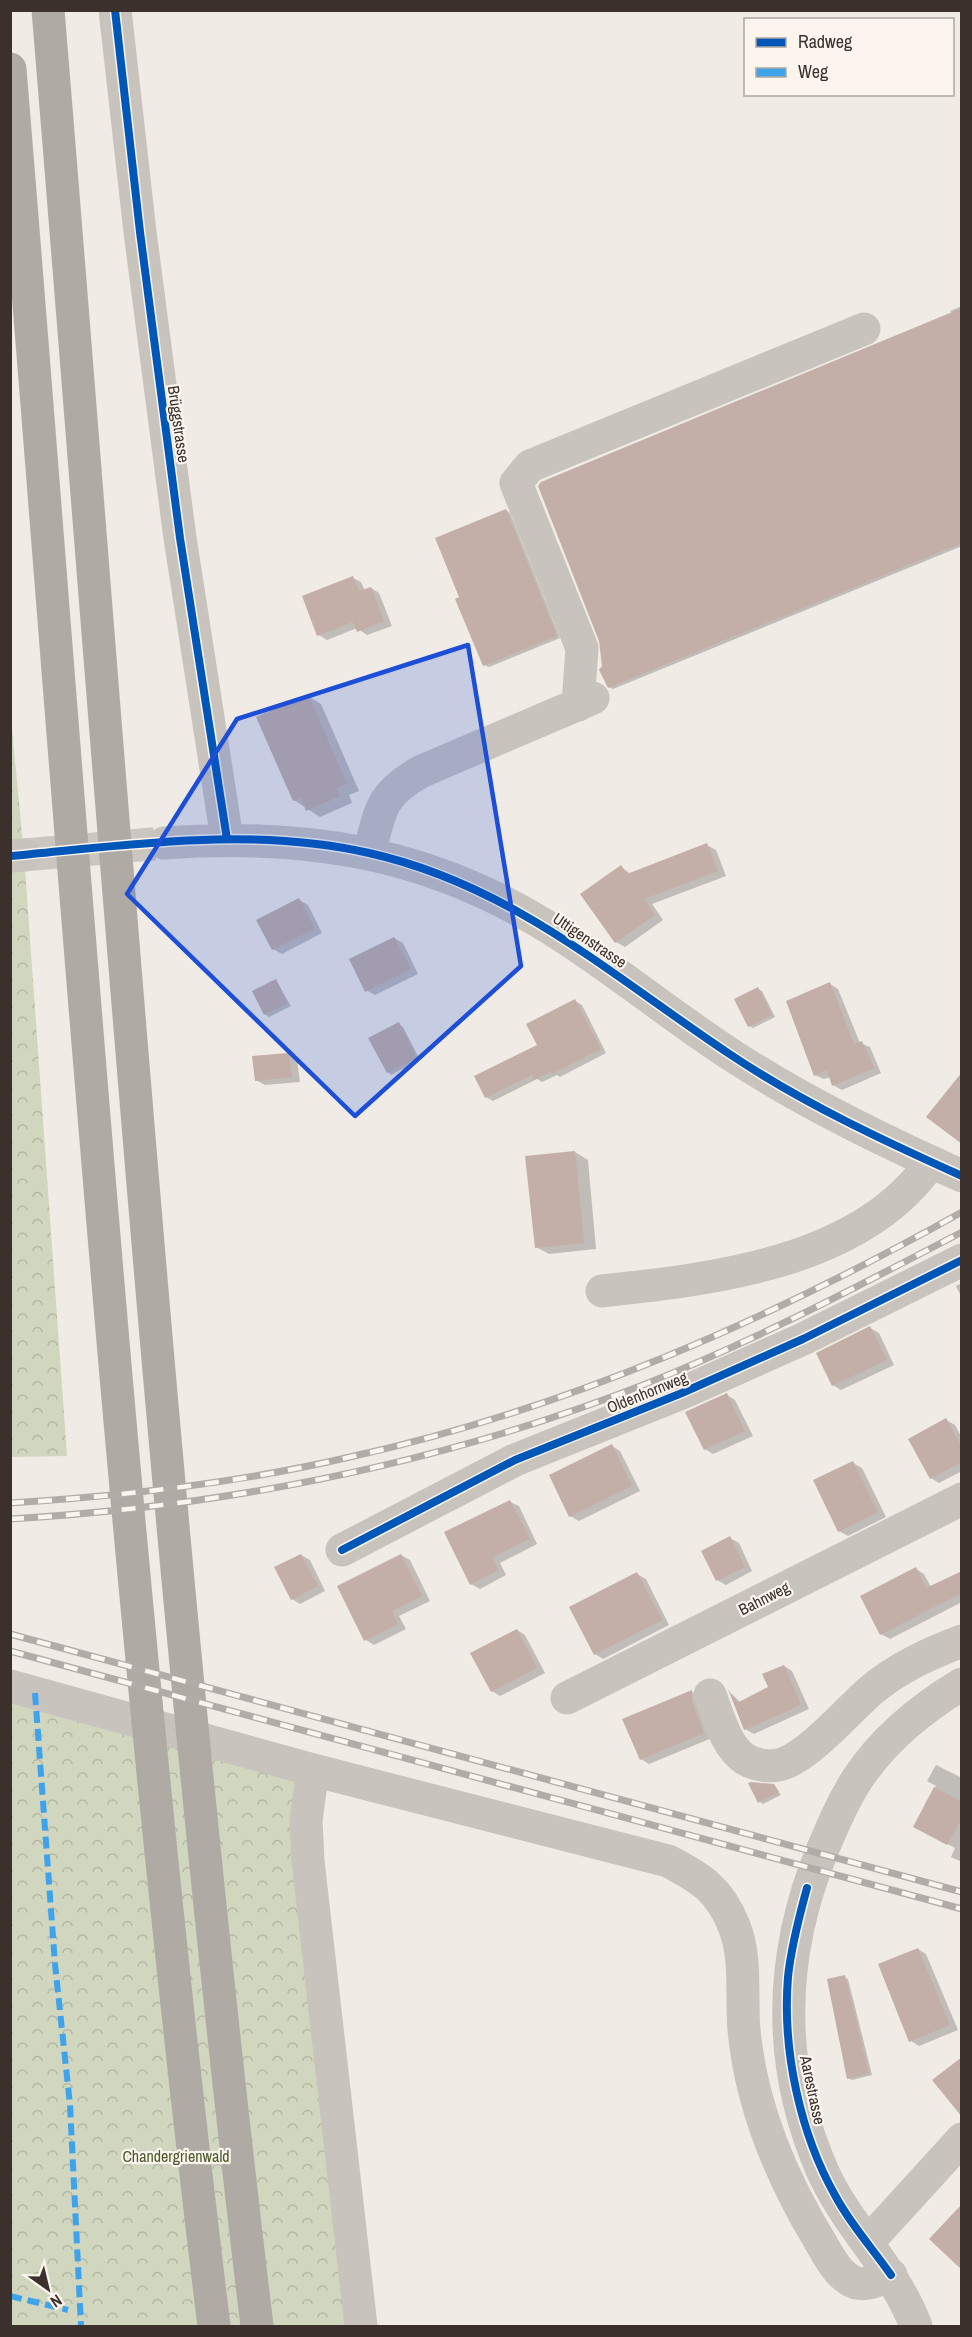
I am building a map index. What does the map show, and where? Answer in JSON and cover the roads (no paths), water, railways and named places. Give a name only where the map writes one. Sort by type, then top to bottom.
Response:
[{"type":"highway","points":[[48,10],[185,1657],[257,2326]]},
{"type":"highway","points":[[10,69],[141,1644],[186,2086],[214,2326]]},
{"type":"street","name":"Brüggstrasse","points":[[115,10],[140,232],[176,503],[227,839]]},
{"type":"street","points":[[369,853],[384,800],[399,785],[420,772],[586,701],[582,648],[516,483],[530,466],[864,329]]},
{"type":"street","name":"Uttigenstrasse","points":[[164,843],[227,839],[289,841],[369,853],[445,876],[510,905],[573,944],[700,1034],[764,1076],[831,1114],[962,1176]]},
{"type":"street","points":[[602,1291],[727,1275],[780,1262],[835,1239],[900,1198],[920,1178],[930,1162]]},
{"type":"street","name":"Oldenhornweg","points":[[342,1550],[515,1460],[682,1393],[803,1339],[962,1260]]},
{"type":"street","name":"Bahnweg","points":[[567,1698],[962,1499]]},
{"type":"street","points":[[710,1695],[726,1735],[744,1759],[765,1766],[784,1764],[804,1751],[872,1690],[903,1667],[962,1641]]},
{"type":"street","name":"Aarestrasse","points":[[915,2326],[891,2275],[836,2198],[812,2146],[804,2118],[789,2033],[788,1996],[792,1952],[807,1888],[838,1813],[859,1776],[897,1733],[940,1697],[962,1684]]},
{"type":"street","points":[[10,1686],[313,1770],[668,1861],[701,1878],[720,1899],[735,1928],[741,1962],[744,2030],[754,2086],[767,2131],[804,2215],[832,2262],[844,2275],[856,2283],[869,2284],[891,2275]]},
{"type":"street","points":[[313,1770],[306,1820],[308,1861],[362,2326]]},
{"type":"street","points":[[868,2242],[962,2139]]},
{"type":"tunnel","points":[[24,855],[164,843]]},
{"type":"railway","points":[[10,1503],[96,1497],[266,1474],[350,1457],[510,1414],[588,1387],[741,1324],[889,1252],[962,1212]]},
{"type":"railway","points":[[10,1519],[174,1504],[255,1491],[414,1458],[493,1436],[648,1383],[728,1349],[807,1312],[962,1232]]},
{"type":"railway","points":[[10,1634],[962,1892]]},
{"type":"railway","points":[[10,1651],[962,1909]]},
{"type":"park label","name":"Chandergrienwald","points":[[176,2156]]}]
